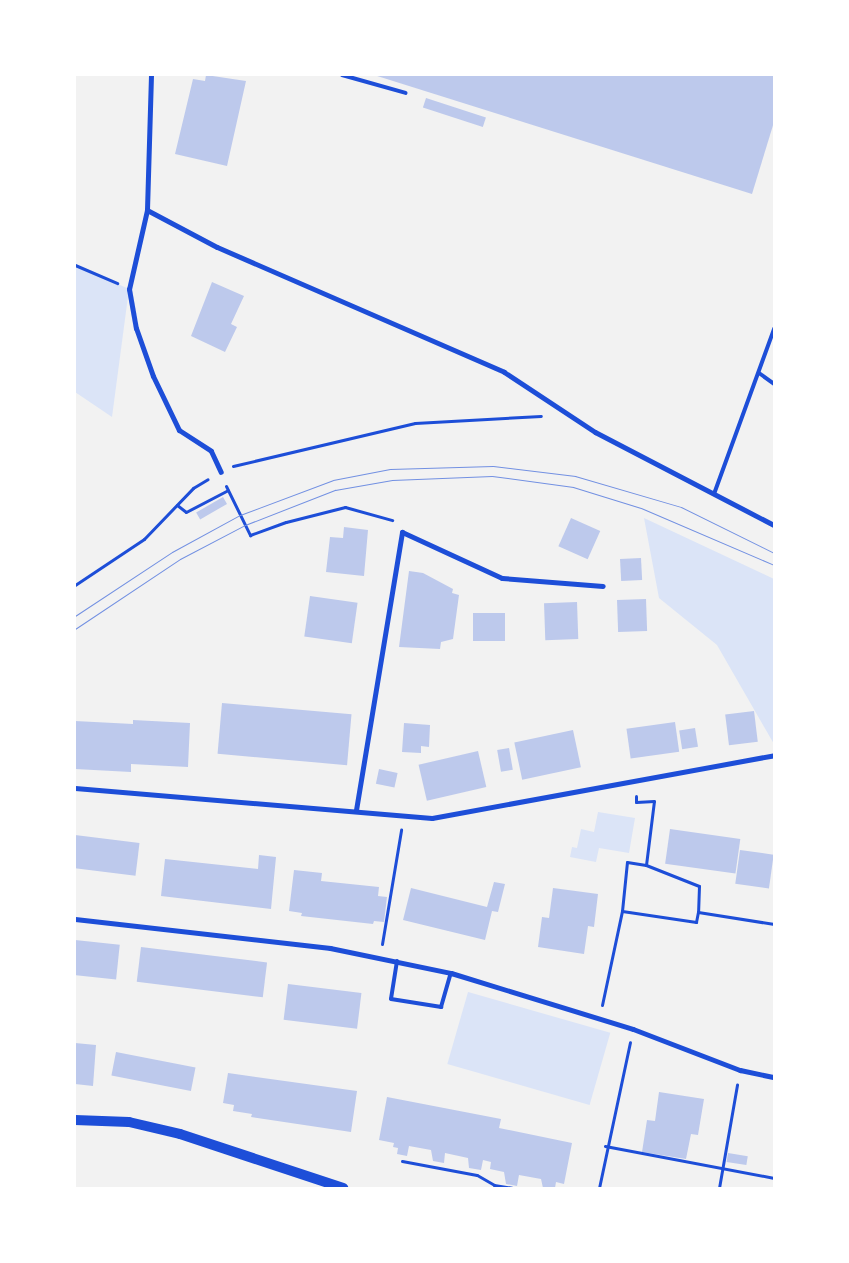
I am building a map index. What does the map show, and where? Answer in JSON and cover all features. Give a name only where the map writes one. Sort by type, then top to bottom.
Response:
[{"type":"main road","points":[[75,1120],[129,1122],[180,1134],[338,1187]]},
{"type":"street","points":[[151,75],[147,210],[129,289],[136,328],[154,376],[179,430],[211,451],[220,472]]},
{"type":"street","points":[[147,210],[217,247],[504,372],[594,432],[774,525]]},
{"type":"street","points":[[356,810],[402,532],[502,578],[603,586]]},
{"type":"street","points":[[75,788],[356,810],[432,818],[774,755]]},
{"type":"street","points":[[75,919],[330,948],[452,973],[633,1029],[740,1070],[774,1077]]},
{"type":"lane","points":[[342,75],[406,93]]},
{"type":"lane","points":[[714,494],[774,329]]},
{"type":"lane","points":[[759,373],[774,384]]},
{"type":"lane","points":[[398,961],[392,999],[441,1007],[452,973]]},
{"type":"path","points":[[75,266],[129,289]]},
{"type":"path","points":[[75,585],[144,539],[193,488],[220,472],[270,456],[415,423],[528,414],[549,418]]},
{"type":"path","points":[[177,505],[186,512],[228,489],[250,535],[286,522],[345,507],[392,519],[402,532]]},
{"type":"path","points":[[634,781],[636,802],[654,801],[646,865]]},
{"type":"path","points":[[380,957],[403,815]]},
{"type":"path","points":[[599,1020],[622,912],[628,862],[646,865],[699,886],[696,922],[622,912]]},
{"type":"path","points":[[698,912],[774,924]]},
{"type":"path","points":[[599,1188],[605,1146],[633,1029]]},
{"type":"path","points":[[719,1188],[740,1070]]},
{"type":"path","points":[[605,1146],[774,1178]]},
{"type":"path","points":[[402,1161],[477,1175],[494,1186],[512,1188]]},
{"type":"shaded area","points":[[75,265],[129,289],[112,417],[75,392]]},
{"type":"shaded area","points":[[644,518],[774,579],[774,744],[717,645],[659,598]]},
{"type":"shaded area","points":[[598,812],[635,818],[629,853],[599,848],[596,862],[570,857],[572,847],[577,848],[581,829],[594,832]]},
{"type":"shaded area","points":[[468,992],[610,1033],[590,1105],[447,1064]]},
{"type":"building","points":[[206,75],[246,81],[227,166],[175,154],[193,79],[205,81]]},
{"type":"building","points":[[374,75],[774,75],[774,122],[752,194]]},
{"type":"building","points":[[426,98],[486,117],[483,127],[423,108]]},
{"type":"building","points":[[212,282],[244,296],[231,324],[237,327],[225,352],[191,336]]},
{"type":"building","points":[[223,497],[227,504],[200,519],[196,512]]},
{"type":"building","points":[[571,518],[600,531],[588,559],[558,546]]},
{"type":"building","points":[[344,527],[368,530],[364,576],[326,572],[330,537],[343,538]]},
{"type":"building","points":[[641,558],[642,580],[621,581],[620,559]]},
{"type":"building","points":[[409,571],[423,573],[453,589],[452,593],[459,595],[453,639],[441,642],[440,649],[399,647]]},
{"type":"building","points":[[310,596],[358,603],[352,643],[304,637]]},
{"type":"building","points":[[646,599],[647,631],[618,632],[617,600]]},
{"type":"building","points":[[577,602],[578,639],[545,640],[544,603]]},
{"type":"building","points":[[473,613],[505,613],[505,641],[473,641]]},
{"type":"building","points":[[222,703],[352,714],[347,765],[218,754]]},
{"type":"building","points":[[754,711],[758,742],[729,745],[725,715]]},
{"type":"building","points":[[133,720],[190,723],[188,767],[131,764],[131,772],[75,769],[75,721],[133,724]]},
{"type":"building","points":[[675,722],[679,752],[631,759],[626,729]]},
{"type":"building","points":[[404,723],[430,725],[429,747],[421,746],[421,753],[402,752]]},
{"type":"building","points":[[695,728],[698,747],[682,749],[679,731]]},
{"type":"building","points":[[573,730],[581,767],[522,780],[514,742]]},
{"type":"building","points":[[509,748],[513,770],[501,772],[497,750]]},
{"type":"building","points":[[478,751],[486,787],[427,801],[419,765]]},
{"type":"building","points":[[379,769],[398,773],[394,788],[376,784]]},
{"type":"building","points":[[670,829],[740,839],[735,874],[665,864]]},
{"type":"building","points":[[75,835],[140,843],[135,876],[75,868]]},
{"type":"building","points":[[740,850],[774,855],[769,888],[735,884]]},
{"type":"building","points":[[259,855],[276,857],[271,909],[161,896],[165,859],[258,869]]},
{"type":"building","points":[[294,870],[322,873],[321,881],[379,887],[378,896],[387,897],[384,922],[374,921],[373,924],[301,916],[302,913],[289,911]]},
{"type":"building","points":[[494,882],[505,884],[498,912],[492,911],[485,940],[403,920],[411,888],[487,907]]},
{"type":"building","points":[[553,888],[598,894],[594,927],[588,926],[584,954],[538,947],[542,917],[549,918]]},
{"type":"building","points":[[75,940],[120,945],[116,980],[75,975]]},
{"type":"building","points":[[141,947],[267,962],[263,997],[137,982]]},
{"type":"building","points":[[288,984],[361,993],[357,1029],[284,1020]]},
{"type":"building","points":[[75,1043],[96,1045],[93,1086],[75,1084]]},
{"type":"building","points":[[116,1052],[196,1067],[191,1091],[111,1076]]},
{"type":"building","points":[[228,1073],[357,1091],[351,1132],[251,1117],[252,1114],[233,1111],[234,1105],[223,1103]]},
{"type":"building","points":[[659,1092],[704,1099],[698,1135],[691,1134],[686,1159],[642,1152],[647,1120],[655,1121]]},
{"type":"building","points":[[387,1097],[501,1119],[499,1128],[572,1143],[564,1184],[556,1182],[555,1188],[543,1188],[541,1179],[519,1175],[517,1186],[506,1184],[504,1172],[490,1169],[491,1162],[483,1160],[481,1170],[469,1168],[468,1158],[445,1153],[444,1163],[433,1161],[431,1150],[409,1146],[407,1156],[397,1154],[398,1148],[393,1147],[394,1143],[379,1140]]},
{"type":"building","points":[[728,1153],[748,1156],[746,1165],[727,1162]]},
{"type":"tram line","points":[[75,616],[172,552],[240,515],[333,480],[390,469],[493,466],[575,476],[681,507],[774,553]]},
{"type":"tram line","points":[[75,629],[180,559],[245,525],[335,490],[392,480],[492,476],[573,487],[641,508],[774,565]]}]
